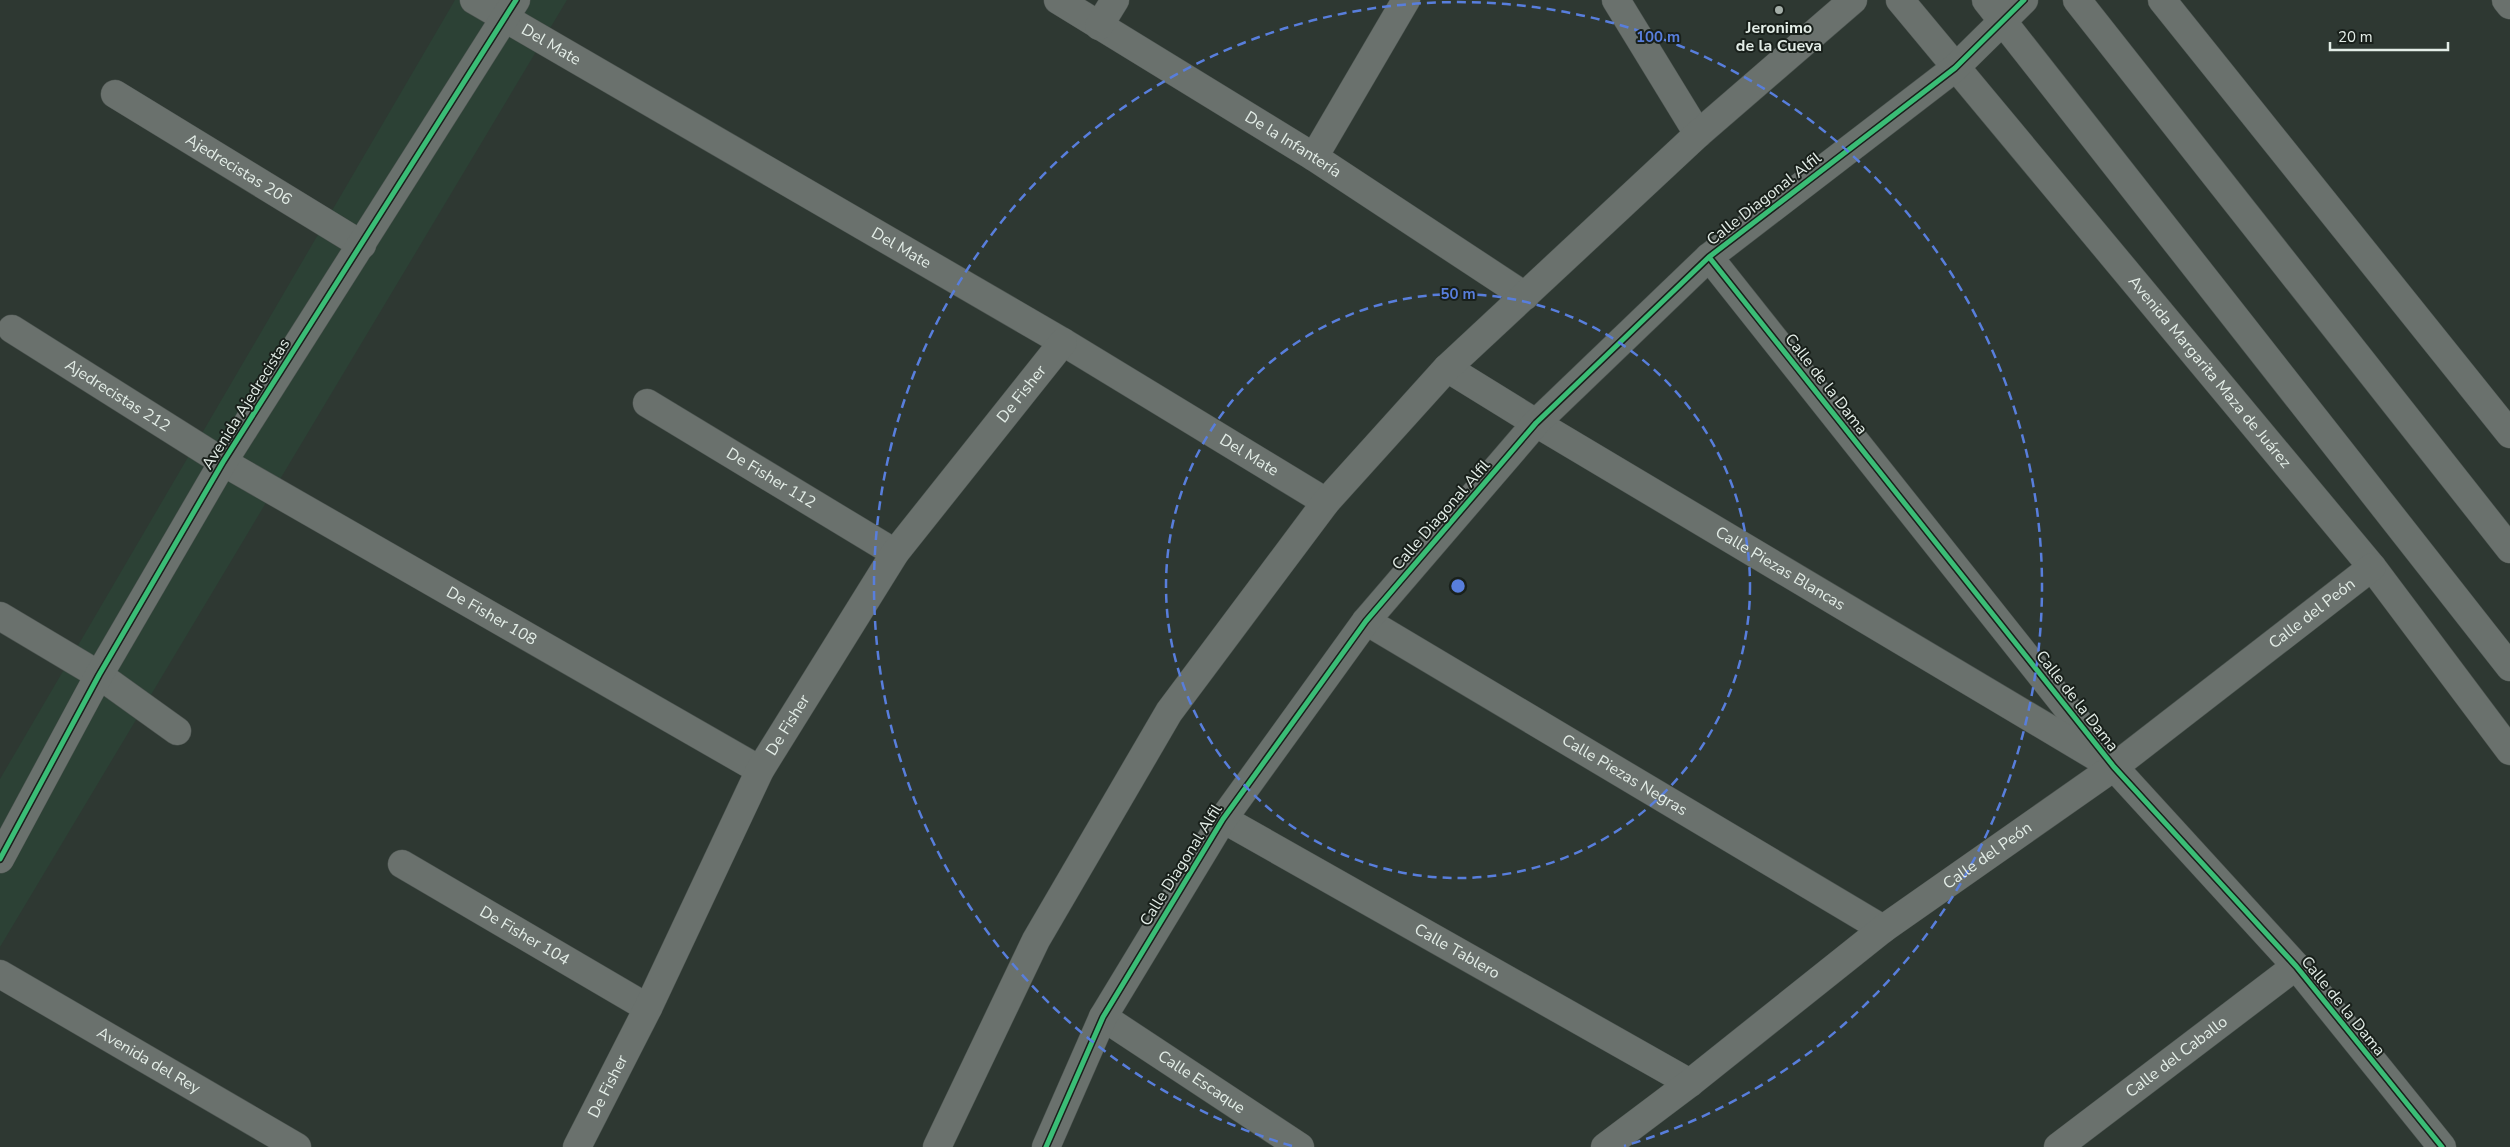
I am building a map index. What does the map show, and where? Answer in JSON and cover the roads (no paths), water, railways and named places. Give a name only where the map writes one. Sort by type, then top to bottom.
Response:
[{"type":"street","name":"Del Mate","points":[[474,0],[510,9],[1326,502]]},
{"type":"street","name":"De la Infantería","points":[[1058,0],[1314,157],[1525,296]]},
{"type":"street","points":[[1099,26],[1115,0]]},
{"type":"street","points":[[1314,157],[1406,0]]},
{"type":"street","points":[[1616,0],[1698,134]]},
{"type":"street","points":[[937,1147],[1036,940],[1169,712],[1326,502],[1447,368],[1698,134],[1853,0]]},
{"type":"street","name":"Avenida Margarita Maza de Juárez","points":[[1900,0],[2372,567],[2510,751]]},
{"type":"street","name":"Calle Diagonal Alfil","points":[[1046,1147],[1103,1016],[1222,819],[1366,621],[1536,423],[1709,257],[1955,68],[1994,11],[2024,0]]},
{"type":"street","points":[[2076,0],[2510,549]]},
{"type":"street","points":[[2162,0],[2510,434]]},
{"type":"street","points":[[2506,0],[2510,5]]},
{"type":"street","name":"Avenida Ajedrecistas","points":[[0,858],[99,675],[223,462],[510,9]]},
{"type":"street","points":[[1994,11],[2510,667]]},
{"type":"street","name":"Ajedrecistas 206","points":[[115,94],[362,245]]},
{"type":"street","name":"Calle de la Dama","points":[[1709,257],[2114,767],[2296,966],[2442,1147]]},
{"type":"street","name":"Ajedrecistas 212","points":[[12,330],[223,462]]},
{"type":"street","name":"De Fisher","points":[[577,1147],[648,1008],[760,770],[895,553],[1062,342]]},
{"type":"street","name":"Calle Piezas Blancas","points":[[1447,368],[1536,423],[2114,767]]},
{"type":"street","name":"De Fisher 112","points":[[647,403],[895,553]]},
{"type":"street","name":"De Fisher 108","points":[[223,462],[760,770]]},
{"type":"street","name":"Calle del Peón","points":[[1606,1147],[1690,1083],[1883,929],[2114,767],[2372,567]]},
{"type":"street","points":[[0,616],[99,675],[177,732]]},
{"type":"street","name":"Calle Piezas Negras","points":[[1366,621],[1883,929]]},
{"type":"street","name":"Calle Tablero","points":[[1222,819],[1690,1083]]},
{"type":"street","name":"De Fisher 104","points":[[402,864],[648,1008]]},
{"type":"street","name":"Calle del Caballo","points":[[2058,1147],[2296,966]]},
{"type":"street","name":"Avenida del Rey","points":[[0,974],[297,1147]]},
{"type":"street","name":"Calle Escaque","points":[[1103,1016],[1300,1147]]},
{"type":"place","name":"Jeronimo de la Cueva","points":[[1779,10]]}]
